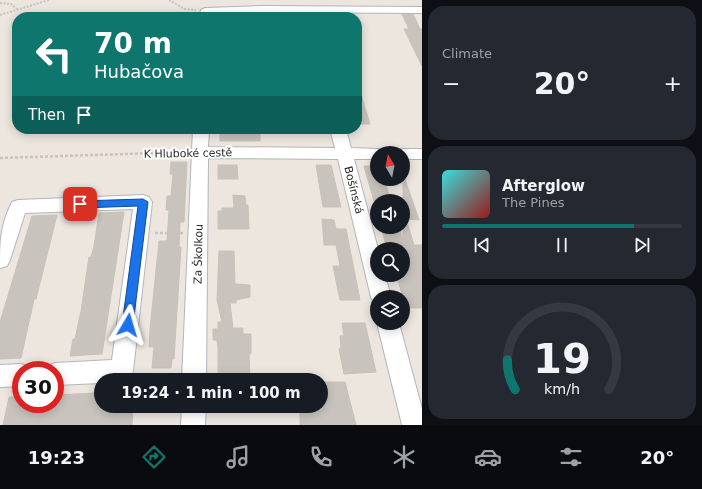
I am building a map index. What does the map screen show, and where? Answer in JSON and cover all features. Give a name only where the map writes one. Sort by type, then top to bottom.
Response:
[{"type":"street","points":[[217,12],[261,5],[298,12]]},
{"type":"street","points":[[319,12],[358,5],[422,10]]},
{"type":"street","name":"Za Školkou","points":[[194,373],[201,134]]},
{"type":"street","name":"Bošínská","points":[[339,134],[379,290]]},
{"type":"street","name":"K Hluboké cestě","points":[[200,152],[370,154]]},
{"type":"street","points":[[410,154],[422,154]]},
{"type":"street","points":[[0,260],[18,207],[143,202],[122,371],[64,374]]},
{"type":"street","points":[[390,330],[414,425]]},
{"type":"street","points":[[0,376],[12,375]]},
{"type":"street","points":[[193,425],[194,413]]},
{"type":"path","points":[[0,15],[49,0]]},
{"type":"path","points":[[169,0],[185,9],[197,12]]},
{"type":"path","points":[[0,4],[11,4],[18,10]]},
{"type":"path","name":"K Hluboké cestě","points":[[0,158],[200,152]]},
{"type":"path","points":[[140,233],[198,233]]},
{"type":"path","points":[[122,371],[126,373]]},
{"type":"building","points":[[402,14],[413,14],[420,29],[422,29],[422,66],[404,29],[409,29]]},
{"type":"building","points":[[362,98],[370,124],[362,124]]},
{"type":"building","points":[[220,134],[260,134],[260,141],[220,141]]},
{"type":"building","points":[[171,162],[187,162],[184,222],[180,222],[179,247],[181,247],[174,359],[172,359],[171,368],[152,368],[154,347],[149,347],[150,329],[159,241],[167,241],[169,210],[166,210],[167,196],[171,196],[173,174],[170,174]]},
{"type":"building","points":[[218,165],[237,165],[238,179],[218,179]]},
{"type":"building","points":[[316,165],[331,165],[341,207],[323,207]]},
{"type":"building","points":[[364,166],[370,166],[370,186],[386,186],[389,194],[372,194]]},
{"type":"building","points":[[403,186],[407,186],[419,220],[410,219],[410,194],[403,194]]},
{"type":"building","points":[[233,195],[245,196],[246,205],[248,205],[249,229],[218,229],[218,211],[222,211],[222,208],[234,208]]},
{"type":"building","points":[[124,212],[102,354],[70,356],[81,311],[89,257],[91,257],[94,246],[99,213]]},
{"type":"building","points":[[57,215],[36,299],[34,299],[21,358],[0,359],[0,322],[32,216]]},
{"type":"building","points":[[322,219],[334,220],[336,229],[346,229],[360,300],[340,300],[333,266],[340,266],[336,245],[324,245]]},
{"type":"building","points":[[410,232],[414,245],[422,245],[422,308],[410,308],[410,290],[401,290],[399,282],[410,282],[410,242],[403,242],[403,234],[410,234]]},
{"type":"building","points":[[383,234],[401,234],[403,242],[385,242]]},
{"type":"building","points":[[219,251],[234,251],[235,284],[250,285],[250,297],[236,300],[236,303],[230,303],[233,328],[243,328],[243,334],[251,334],[251,354],[249,353],[250,373],[218,373],[218,348],[217,340],[213,340],[213,329],[218,329],[218,322],[222,322],[217,300]]},
{"type":"building","points":[[342,323],[365,323],[376,372],[344,374],[339,349],[341,348],[340,336],[344,336]]},
{"type":"building","points":[[328,382],[345,382],[356,425],[300,425],[300,413],[328,413]]},
{"type":"building","points":[[94,393],[94,413],[133,413],[132,425],[3,425],[9,397],[12,397],[12,413],[64,413],[64,395]]},
{"type":"route","points":[[80,204],[143,202],[128,325]]}]
